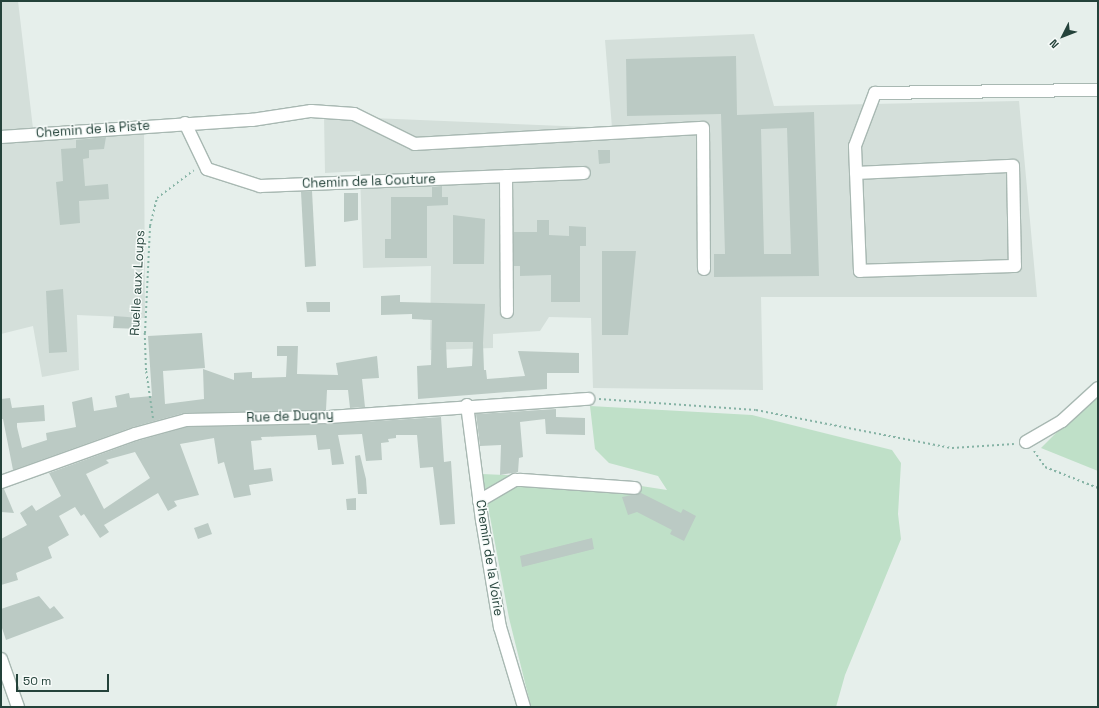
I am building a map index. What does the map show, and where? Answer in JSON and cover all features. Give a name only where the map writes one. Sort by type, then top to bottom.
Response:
[{"type":"street","points":[[856,173],[1013,166],[1015,266],[860,271],[856,173],[855,146],[875,93],[1098,90]]},
{"type":"street","name":"Chemin de la Piste","points":[[1,137],[185,123],[252,120],[311,111],[354,114],[415,144],[703,128],[704,269]]},
{"type":"street","name":"Chemin de la Couture","points":[[185,123],[208,169],[260,186],[584,173]]},
{"type":"street","points":[[506,176],[508,312]]},
{"type":"street","points":[[1026,442],[1062,421],[1098,388]]},
{"type":"street","name":"Rue de Dugny","points":[[1,482],[156,428],[186,420],[328,417],[467,405],[588,399]]},
{"type":"street","name":"Chemin de la Voirie","points":[[467,405],[479,501],[500,627],[524,707]]},
{"type":"street","points":[[479,501],[515,480],[635,488]]},
{"type":"street","points":[[2,665],[18,707]]},
{"type":"path","name":"Ruelle aux Loups","points":[[156,428],[146,370],[144,333],[150,226],[158,198],[203,161]]},
{"type":"path","points":[[588,399],[756,410],[952,448],[1026,442],[1046,467],[1098,488]]},
{"type":"shaded area","points":[[1,1],[18,1],[34,137],[144,124],[145,318],[77,315],[79,370],[42,377],[33,326],[1,334]]},
{"type":"shaded area","points":[[754,34],[774,106],[1019,101],[1037,297],[761,297],[763,390],[593,388],[591,318],[549,317],[540,331],[493,334],[493,348],[430,350],[431,266],[363,268],[360,171],[325,173],[324,116],[612,128],[605,40]]},
{"type":"green space","points":[[1098,391],[1098,471],[1041,448]]},
{"type":"green space","points":[[590,406],[752,415],[892,450],[901,463],[898,514],[901,539],[845,675],[836,707],[531,707],[509,618],[482,474],[596,479],[667,490],[658,476],[609,463],[595,449]]},
{"type":"building","points":[[736,56],[737,115],[814,112],[819,276],[714,277],[714,254],[725,254],[721,114],[627,116],[626,59]],"holes":[[[787,128],[791,254],[764,254],[761,129]]]},
{"type":"building","points":[[106,137],[104,149],[89,150],[89,158],[83,159],[85,186],[108,184],[109,199],[79,201],[80,223],[60,225],[56,182],[63,181],[61,149],[76,148],[76,140]]},
{"type":"building","points":[[598,150],[610,150],[610,163],[599,164]]},
{"type":"building","points":[[442,186],[442,197],[448,197],[448,205],[427,206],[427,258],[385,258],[385,239],[391,239],[391,197],[432,197],[432,187]]},
{"type":"building","points":[[312,191],[316,266],[305,267],[301,192]]},
{"type":"building","points":[[344,193],[358,193],[358,220],[344,222]]},
{"type":"building","points":[[453,215],[485,219],[484,264],[453,264]]},
{"type":"building","points":[[537,220],[549,220],[549,235],[569,236],[569,226],[586,227],[586,246],[580,246],[580,302],[551,302],[551,275],[520,276],[520,266],[514,266],[514,232],[537,232]]},
{"type":"building","points":[[602,251],[636,251],[628,335],[602,335]]},
{"type":"building","points":[[63,289],[67,352],[49,353],[46,291]]},
{"type":"building","points":[[400,295],[400,302],[485,304],[483,343],[484,370],[486,370],[487,379],[525,376],[518,351],[579,353],[579,373],[547,373],[547,389],[418,399],[417,366],[431,365],[432,320],[412,319],[412,314],[381,315],[381,296]],"holes":[[[446,342],[473,342],[472,366],[447,368]]]},
{"type":"building","points":[[306,302],[330,302],[330,312],[307,312]]},
{"type":"building","points":[[114,316],[141,318],[140,329],[113,328]]},
{"type":"building","points":[[202,333],[205,368],[163,371],[165,404],[204,399],[203,369],[234,380],[234,373],[252,372],[252,378],[286,377],[287,356],[277,356],[277,346],[298,346],[297,374],[338,375],[336,363],[377,356],[379,378],[362,379],[365,407],[350,408],[348,390],[327,390],[326,410],[184,413],[133,427],[13,470],[3,419],[1,419],[1,399],[10,398],[12,408],[44,405],[45,421],[17,423],[17,427],[22,448],[47,440],[46,433],[76,427],[72,402],[92,397],[94,411],[117,407],[115,396],[129,393],[130,398],[152,396],[148,336]]},
{"type":"building","points":[[556,409],[556,417],[585,418],[585,435],[546,434],[545,419],[520,422],[523,457],[519,458],[518,472],[500,475],[501,445],[480,446],[476,414]]},
{"type":"building","points":[[441,417],[444,462],[451,461],[455,524],[440,525],[433,467],[420,468],[417,435],[396,435],[396,438],[388,439],[389,442],[381,443],[382,460],[366,461],[362,434],[338,435],[344,464],[332,465],[330,449],[318,450],[316,435],[261,437],[262,440],[251,441],[254,470],[271,468],[273,481],[249,485],[251,495],[234,498],[224,462],[218,464],[214,438],[180,444],[199,495],[174,501],[177,506],[168,511],[158,493],[104,525],[109,532],[100,538],[84,514],[81,516],[75,507],[59,516],[69,535],[48,547],[52,558],[16,573],[18,580],[1,585],[1,539],[27,525],[20,513],[32,505],[36,511],[61,496],[49,473],[137,441],[187,427],[328,424]],"holes":[[[135,452],[150,478],[104,509],[86,474],[109,463],[106,460]]]},
{"type":"building","points":[[360,455],[366,479],[367,494],[358,494],[355,456]]},
{"type":"building","points":[[1,489],[4,489],[14,513],[1,512]]},
{"type":"building","points":[[641,493],[681,513],[683,509],[696,516],[684,541],[670,534],[672,530],[637,512],[628,515],[622,497]]},
{"type":"building","points":[[356,498],[356,510],[347,510],[346,499]]},
{"type":"building","points":[[208,523],[212,534],[198,539],[194,528]]},
{"type":"building","points":[[592,538],[594,549],[522,567],[520,556]]},
{"type":"building","points":[[39,596],[50,609],[54,606],[64,618],[6,640],[1,625],[1,609]]}]
